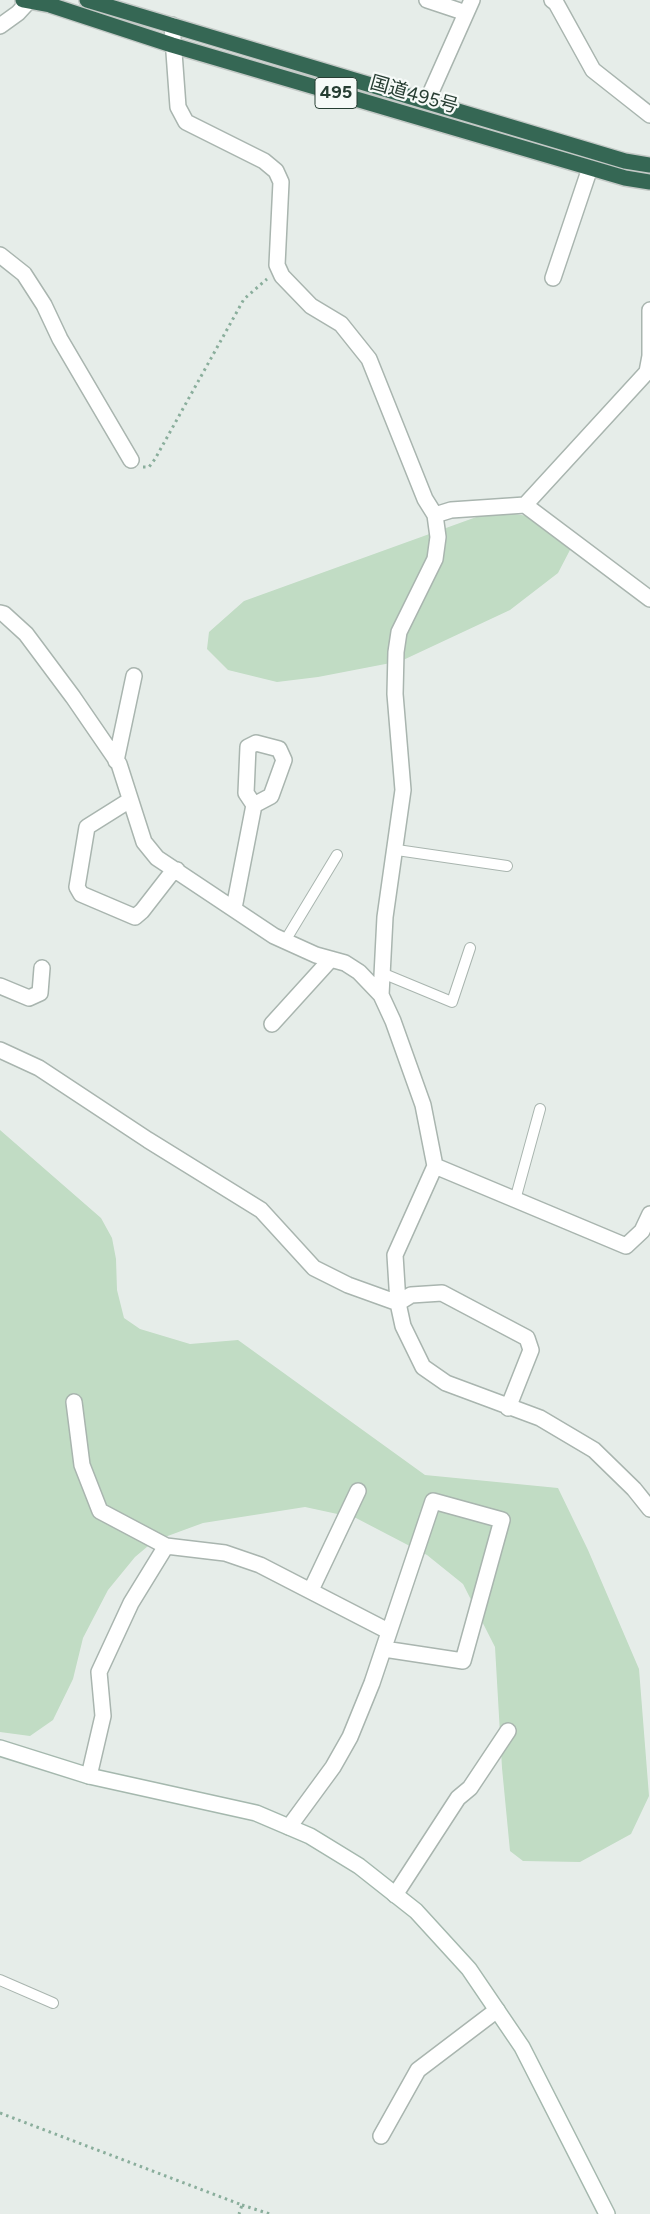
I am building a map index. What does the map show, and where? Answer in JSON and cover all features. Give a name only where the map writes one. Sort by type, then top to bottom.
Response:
[{"type":"highway","name":"国道495号","points":[[87,0],[625,161],[650,165]]},
{"type":"highway","name":"国道495号","points":[[26,1],[50,5],[172,45],[590,168],[625,178],[650,182]]},
{"type":"street","points":[[427,0],[469,6],[427,101]]},
{"type":"street","points":[[0,26],[18,13],[26,1]]},
{"type":"street","points":[[556,1],[594,70],[650,115]]},
{"type":"street","points":[[172,25],[178,106],[186,122],[264,161],[276,171],[281,182],[277,265],[282,276],[311,306],[341,324],[369,359],[425,499],[435,515],[438,537],[435,559],[399,632],[396,652],[394,694],[404,790],[397,850],[385,917],[380,995]]},
{"type":"street","points":[[553,278],[590,168]]},
{"type":"street","points":[[0,255],[24,274],[44,305],[60,339],[131,460]]},
{"type":"street","points":[[525,505],[647,372],[650,356],[650,310]]},
{"type":"street","points":[[435,515],[451,510],[525,505],[650,599]]},
{"type":"street","points":[[0,613],[4,614],[26,634],[73,697],[116,761],[144,842],[157,858],[285,941],[359,972],[380,995],[393,1021],[423,1105],[435,1166],[395,1255],[398,1303],[404,1326],[423,1367],[446,1383],[508,1408],[540,1418],[594,1450],[634,1488],[650,1509]]},
{"type":"street","points":[[116,761],[134,676]]},
{"type":"street","points":[[130,800],[87,827],[77,886],[81,894],[135,917],[177,870]]},
{"type":"street","points":[[234,908],[254,805]]},
{"type":"street","points":[[272,1024],[331,959]]},
{"type":"street","points":[[0,986],[29,998],[40,993],[42,968]]},
{"type":"street","points":[[0,1050],[39,1068],[148,1140],[261,1210],[314,1268],[348,1285],[398,1303]]},
{"type":"street","points":[[435,1166],[626,1246],[642,1231],[650,1214]]},
{"type":"street","points":[[398,1303],[411,1295],[442,1293],[527,1338],[531,1350],[508,1408]]},
{"type":"street","points":[[74,1402],[82,1464],[100,1511],[166,1546],[225,1553],[260,1565],[388,1631]]},
{"type":"street","points":[[311,1590],[358,1491]]},
{"type":"street","points":[[289,1827],[333,1767],[350,1737],[384,1649],[388,1631],[433,1501],[502,1520],[463,1661],[384,1649]]},
{"type":"street","points":[[89,1776],[103,1716],[99,1672],[131,1603],[166,1546]]},
{"type":"street","points":[[395,1895],[458,1798],[470,1788],[508,1731]]},
{"type":"street","points":[[0,1748],[89,1776],[248,1810],[310,1836],[359,1866],[416,1912],[469,1969],[522,2047],[608,2214]]},
{"type":"street","points":[[381,2136],[418,2070],[497,2010]]},
{"type":"lane","points":[[397,850],[507,866]]},
{"type":"lane","points":[[285,941],[337,855]]},
{"type":"lane","points":[[382,973],[452,1002],[470,948]]},
{"type":"lane","points":[[515,1200],[540,1109]]},
{"type":"lane","points":[[0,1980],[53,2003]]},
{"type":"path","points":[[131,460],[140,468],[149,467],[244,299],[254,288],[280,271]]},
{"type":"path","points":[[0,2113],[270,2214]]},
{"type":"path","points":[[239,2214],[242,2205]]},
{"type":"green space","points":[[493,511],[535,517],[572,533],[570,550],[558,573],[510,610],[401,661],[318,677],[277,682],[228,670],[207,649],[209,632],[244,601]]},
{"type":"green space","points":[[0,1130],[101,1218],[112,1238],[116,1259],[117,1290],[124,1318],[140,1329],[190,1344],[238,1340],[425,1475],[558,1488],[588,1550],[639,1669],[649,1796],[631,1834],[580,1862],[523,1861],[510,1851],[502,1768],[495,1647],[463,1584],[427,1555],[356,1518],[305,1507],[203,1523],[154,1541],[135,1557],[108,1590],[83,1638],[73,1679],[53,1720],[30,1736],[0,1732]]}]
